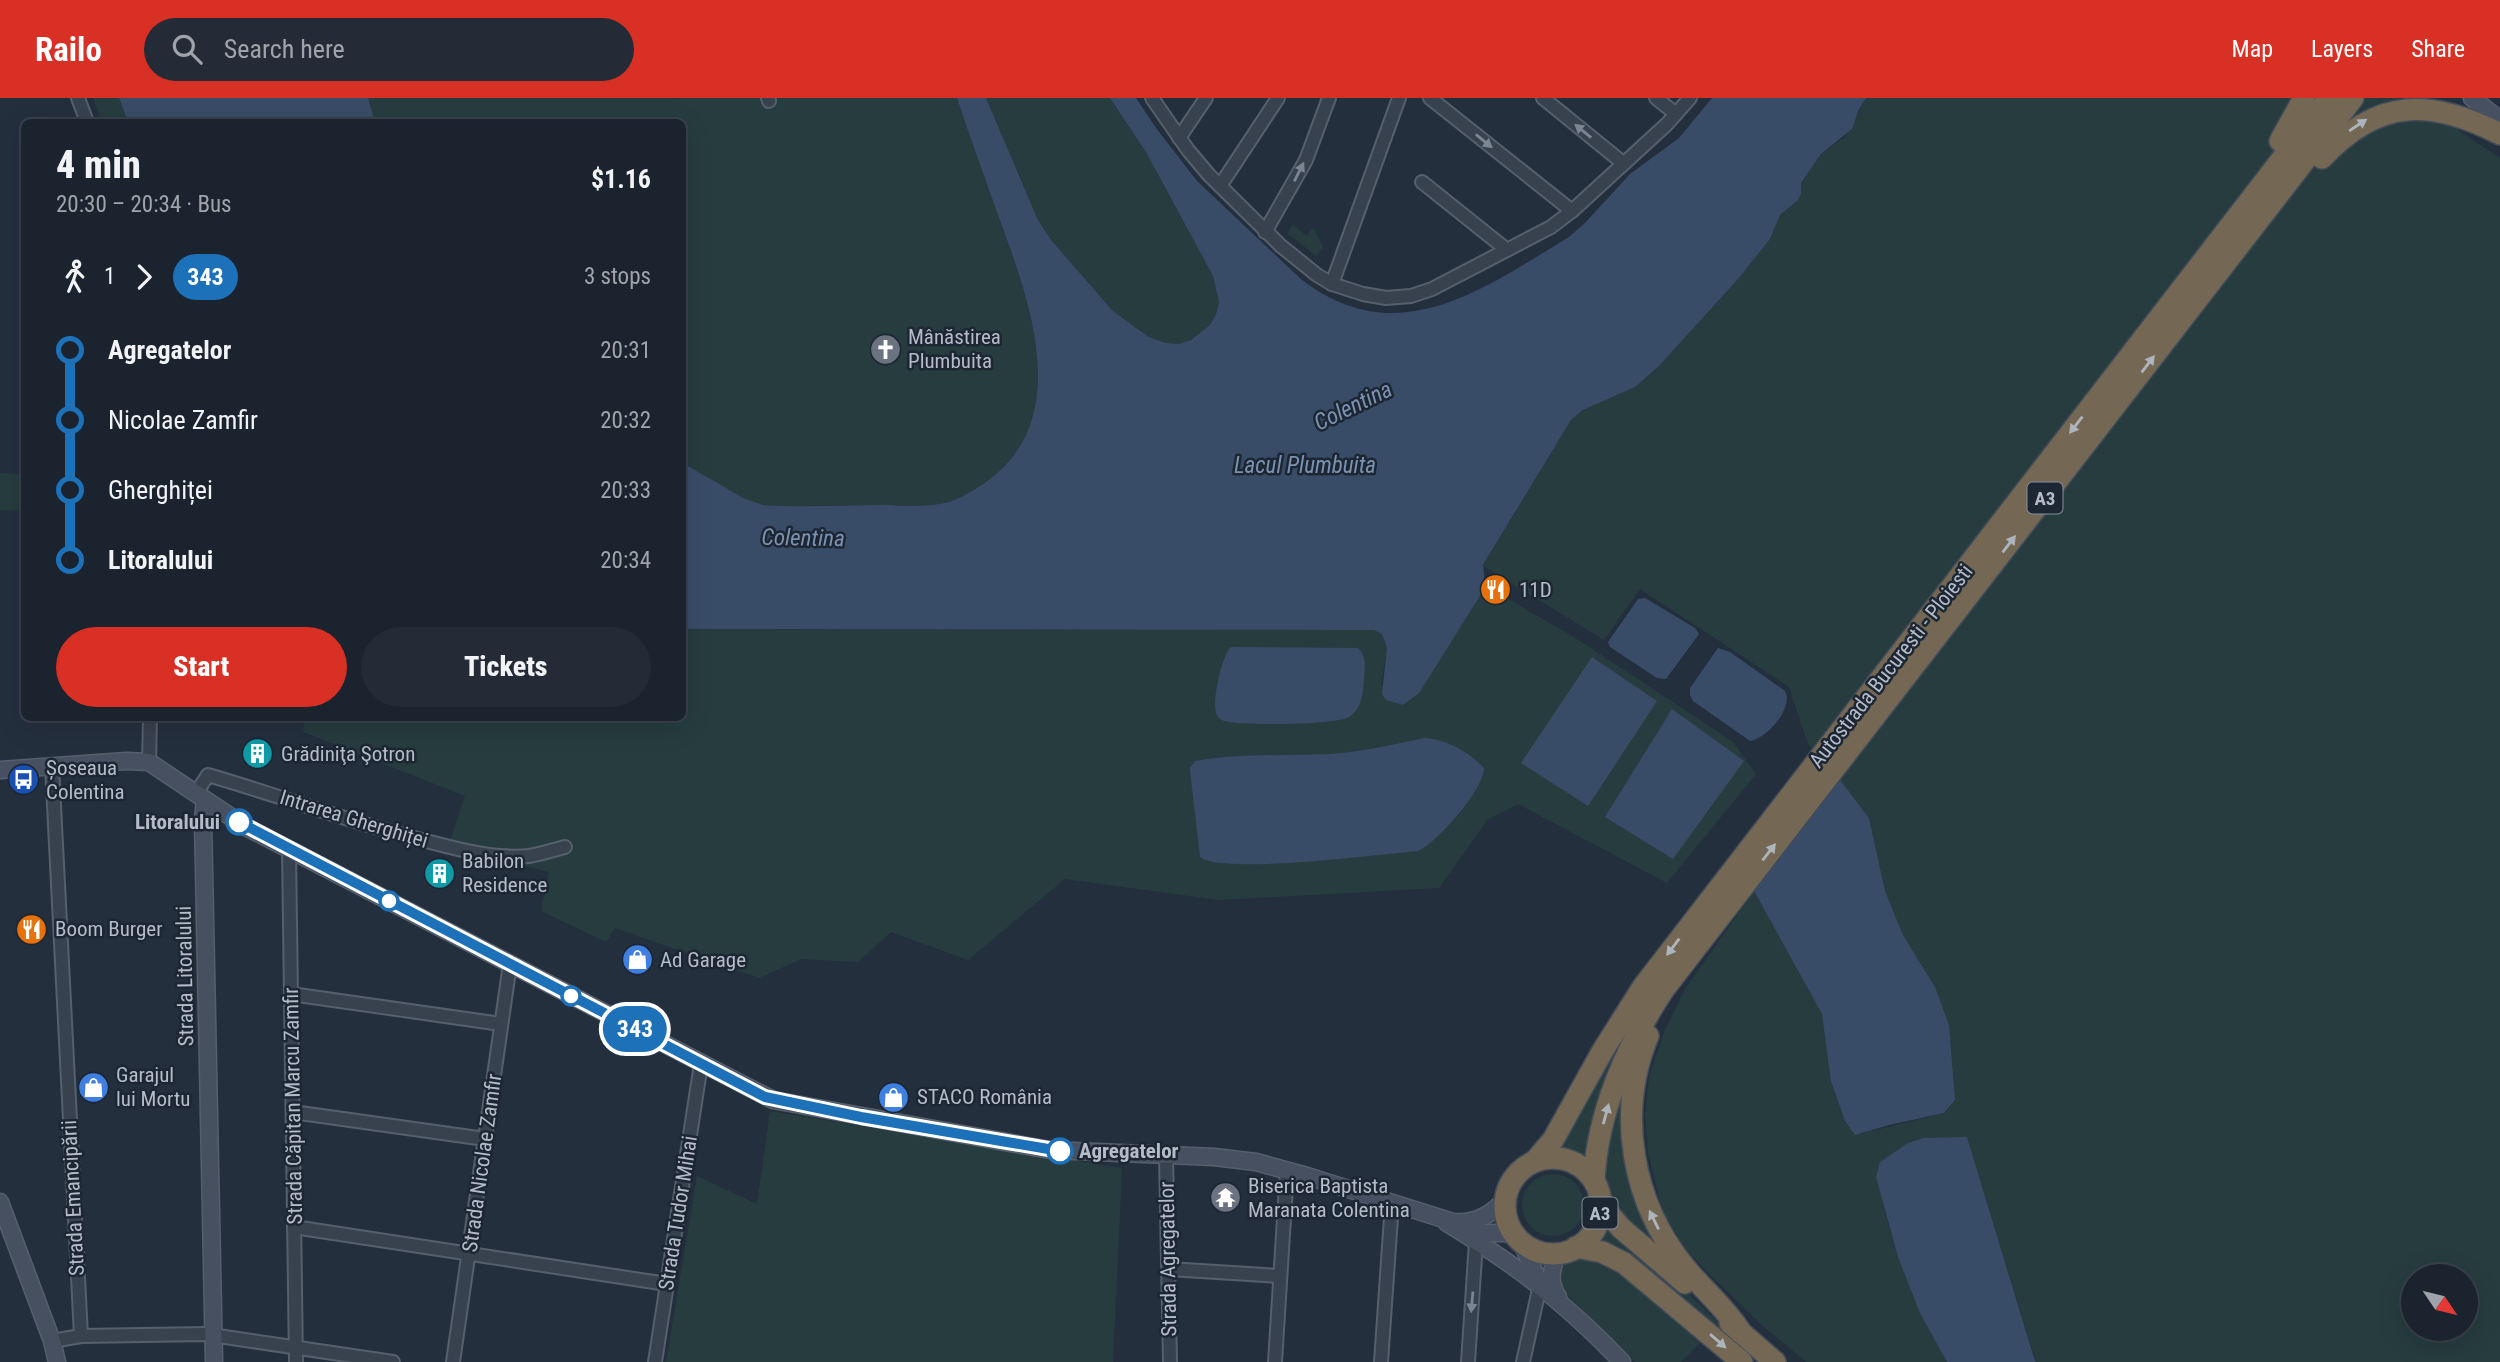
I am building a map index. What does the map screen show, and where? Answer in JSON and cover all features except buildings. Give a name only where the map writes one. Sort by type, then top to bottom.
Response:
[{"type":"highway","points":[[2162,313],[2187,270],[2283,138],[2304,98]]},
{"type":"highway","name":"A3","points":[[2162,313],[2329,98]]},
{"type":"highway","name":"A3","points":[[2196,301],[2353,98]]},
{"type":"highway","points":[[2196,301],[2232,265],[2332,147],[2350,130],[2371,117],[2404,106],[2426,105],[2467,115],[2500,134]]},
{"type":"highway","name":"Autostrada Bucuresti - Ploiesti","points":[[1535,1161],[1553,1140],[1620,1020],[1643,987],[1721,899],[2196,301]]},
{"type":"highway","name":"Autostrada Bucuresti - Ploiesti","points":[[1885,690],[2162,313]]},
{"type":"highway","name":"A3","points":[[1567,1250],[1585,1241],[1597,1224],[1600,1203],[1594,1181],[1601,1133],[1621,1069],[1649,1012],[1692,951],[1721,899]]},
{"type":"highway","points":[[1692,951],[1654,1022],[1639,1065],[1632,1115],[1635,1164],[1647,1203],[1669,1246],[1747,1337]]},
{"type":"highway","name":"A3","points":[[1506,1198],[1513,1180],[1527,1166],[1545,1158],[1567,1160],[1578,1165],[1594,1181]]},
{"type":"highway","points":[[1506,1198],[1507,1220],[1519,1240]]},
{"type":"highway","name":"A3","points":[[1600,1203],[1621,1228],[1775,1362]]},
{"type":"highway","name":"A3","points":[[1519,1240],[1539,1252],[1602,1252],[1617,1259],[1742,1362]]},
{"type":"main road","points":[[2472,98],[2500,120]]},
{"type":"main road","points":[[0,770],[126,761],[149,762],[238,822],[289,850],[765,1097],[1050,1150],[1230,1158],[1287,1170],[1441,1220],[1460,1223],[1474,1222],[1494,1210],[1506,1198]]},
{"type":"main road","name":"Strada Litoralului","points":[[200,796],[203,819],[214,1362]]},
{"type":"main road","points":[[0,1202],[52,1341],[57,1362]]},
{"type":"main road","points":[[1441,1220],[1562,1302],[1606,1354],[1622,1362]]},
{"type":"main road","points":[[1462,1233],[1500,1232],[1519,1240],[1540,1285]]},
{"type":"main road","points":[[1562,1302],[1551,1281],[1552,1268],[1567,1250]]},
{"type":"street","points":[[78,98],[86,119]]},
{"type":"street","points":[[1152,98],[1180,138],[1220,186],[1265,232],[1303,265],[1332,284],[1374,297],[1411,296],[1439,286],[1550,227],[1573,211],[1690,98]]},
{"type":"street","points":[[1180,138],[1206,98]]},
{"type":"street","points":[[1220,186],[1278,98]]},
{"type":"street","points":[[1265,232],[1306,160],[1329,98]]},
{"type":"street","points":[[1332,284],[1399,98]]},
{"type":"street","points":[[1430,98],[1573,211]]},
{"type":"street","points":[[1543,98],[1623,163]]},
{"type":"street","points":[[1656,98],[1676,114]]},
{"type":"street","points":[[1422,182],[1507,250]]},
{"type":"street","points":[[149,762],[150,721]]},
{"type":"street","name":"Strada Emancipării","points":[[52,766],[81,1336]]},
{"type":"street","name":"Intrarea Gherghiței","points":[[200,796],[208,775],[327,814],[407,837],[478,853],[529,856],[565,847]]},
{"type":"street","name":"Strada Căpitan Marcu Zamfir","points":[[289,850],[296,1362]]},
{"type":"street","name":"Strada Nicolae Zamfir","points":[[453,1362],[510,964]]},
{"type":"street","points":[[291,994],[501,1024]]},
{"type":"street","name":"Strada Tudor Mihai","points":[[655,1362],[701,1064]]},
{"type":"street","points":[[293,1112],[485,1139]]},
{"type":"street","name":"Strada Agregatelor","points":[[1166,1156],[1170,1362]]},
{"type":"street","points":[[1275,1362],[1287,1170]]},
{"type":"street","points":[[1381,1362],[1392,1203]]},
{"type":"street","points":[[294,1227],[667,1284]]},
{"type":"street","points":[[1468,1362],[1476,1242]]},
{"type":"street","points":[[1170,1269],[1279,1276]]},
{"type":"street","points":[[1523,1362],[1540,1285]]},
{"type":"street","points":[[52,1341],[81,1336],[213,1335],[393,1362]]},
{"type":"green space","points":[[93,98],[119,98],[127,119],[101,119]]},
{"type":"green space","points":[[368,98],[957,98],[1022,285],[1031,321],[1037,357],[1037,392],[1030,425],[1014,456],[986,482],[949,502],[935,505],[774,506],[738,496],[686,465],[686,119],[374,119]]},
{"type":"green space","points":[[986,98],[1110,98],[1147,154],[1213,276],[1219,302],[1210,325],[1191,340],[1179,344],[1166,343],[1149,337],[1112,310],[1052,241],[1038,220]]},
{"type":"green space","points":[[1866,98],[2410,98],[2500,158],[2500,1362],[2036,1362],[1967,1138],[1923,1138],[1908,1143],[1881,1193],[1892,1238],[1908,1280],[1947,1362],[1806,1362],[1764,1327],[1713,1278],[1685,1248],[1663,1212],[1648,1153],[1645,1115],[1649,1077],[1665,1030],[1685,989],[1754,891],[1822,1014],[1828,1045],[1855,1135],[1944,1113],[1955,1100],[1935,987],[1903,935],[1885,891],[1869,818],[1808,744],[1789,687],[1640,589],[1604,640],[1483,566],[1571,420],[1583,410],[1635,387],[1659,366],[1739,278],[1770,239],[1780,215],[1798,200],[1801,183],[1821,154],[1845,137]]},
{"type":"green space","points":[[1293,225],[1307,236],[1313,228],[1323,247],[1316,256],[1287,233]]},
{"type":"green space","points":[[0,473],[21,474],[21,511],[0,510]]},
{"type":"green space","points":[[1485,585],[1577,639],[1733,742],[1756,774],[1667,883],[1518,804],[1488,819],[1439,888],[1218,900],[1065,879],[968,960],[891,932],[858,962],[801,959],[759,978],[615,928],[606,942],[541,911],[549,872],[469,852],[449,844],[465,796],[303,732],[305,721],[686,721],[686,629],[1374,630],[1382,634],[1387,648],[1381,686],[1419,692]]},
{"type":"green space","points":[[1643,1000],[1590,1161],[1580,1153],[1560,1147]]},
{"type":"green space","points":[[1624,1078],[1627,1115],[1670,1257],[1610,1204],[1601,1161]]},
{"type":"green space","points":[[770,1111],[1122,1168],[1113,1362],[666,1362],[697,1176],[757,1204]]},
{"type":"green space","points":[[1553,1174],[1565,1176],[1575,1183],[1582,1193],[1582,1217],[1575,1227],[1565,1234],[1553,1236],[1541,1234],[1531,1227],[1524,1217],[1522,1205],[1524,1193],[1531,1183],[1541,1176]]},
{"type":"green space","points":[[1606,1220],[1743,1346],[1740,1349],[1593,1243]]},
{"type":"green space","points":[[1581,1257],[1597,1262],[1628,1281],[1701,1342],[1681,1362],[1635,1362],[1563,1291],[1558,1278],[1560,1268],[1568,1261]]},
{"type":"water","points":[[119,98],[368,98],[374,119],[127,119]]},
{"type":"water","name":"Lacul Plumbuita","points":[[957,98],[986,98],[1038,220],[1052,241],[1112,310],[1149,337],[1179,344],[1191,340],[1210,325],[1216,314],[1219,302],[1213,276],[1147,154],[1110,98],[1136,98],[1197,181],[1301,279],[1337,301],[1371,311],[1405,312],[1439,306],[1472,293],[1569,237],[1630,174],[1679,138],[1712,98],[1866,98],[1852,129],[1821,154],[1801,183],[1798,200],[1780,215],[1770,239],[1739,278],[1659,366],[1635,387],[1583,410],[1571,420],[1483,565],[1485,585],[1478,599],[1419,693],[1403,705],[1386,700],[1382,694],[1387,648],[1382,634],[1374,630],[686,629],[686,465],[743,498],[763,505],[914,506],[949,502],[959,498],[986,482],[1013,456],[1030,426],[1037,392],[1037,357],[1032,321],[1022,285]]},
{"type":"water","points":[[1645,598],[1695,628],[1699,634],[1666,679],[1657,678],[1610,647],[1608,642],[1638,599]]},
{"type":"water","points":[[1231,647],[1358,648],[1363,655],[1365,666],[1359,705],[1349,717],[1327,722],[1267,724],[1224,721],[1216,713],[1215,698],[1221,668]]},
{"type":"water","points":[[1718,648],[1730,652],[1785,691],[1786,706],[1782,713],[1771,728],[1757,739],[1750,741],[1693,701],[1690,695],[1690,688]]},
{"type":"water","points":[[1592,657],[1657,701],[1588,806],[1521,763]]},
{"type":"water","points":[[1672,709],[1744,761],[1673,859],[1605,817]]},
{"type":"water","points":[[1424,738],[1457,747],[1484,768],[1476,789],[1458,814],[1436,838],[1418,851],[1269,864],[1214,862],[1200,857],[1190,768],[1195,761],[1246,756],[1332,754]]},
{"type":"water","points":[[1840,780],[1869,818],[1885,891],[1903,935],[1935,987],[1949,1025],[1955,1100],[1944,1113],[1855,1135],[1845,1121],[1831,1081],[1822,1014],[1754,891]]},
{"type":"water","points":[[1967,1137],[2036,1362],[1947,1362],[1920,1313],[1898,1257],[1876,1177],[1880,1162],[1908,1143],[1923,1138]]},
{"type":"bus line","name":"343","points":[[239,822],[765,1097],[861,1117],[1060,1151]]},
{"type":"place","name":"Mânăstirea Plumbuita","points":[[885,349]]},
{"type":"place","name":"11D","points":[[1496,590]]},
{"type":"place","name":"Grădiniţa Şotron","points":[[258,754]]},
{"type":"place","name":"Șoseaua Colentina","points":[[23,780]]},
{"type":"place","name":"Litoralului","points":[[239,822]]},
{"type":"place","name":"Babilon Residence","points":[[439,873]]},
{"type":"place","name":"Boom Burger","points":[[32,929]]},
{"type":"place","name":"Ad Garage","points":[[637,960]]},
{"type":"place","name":"Garajul lui Mortu","points":[[93,1087]]},
{"type":"place","name":"STACO România","points":[[894,1097]]},
{"type":"place","name":"Agregatelor","points":[[1060,1151]]},
{"type":"place","name":"Biserica Baptista Maranata Colentina","points":[[1225,1198]]},
{"type":"water label","name":"Colentina","points":[[1353,406]]},
{"type":"water label","name":"Colentina","points":[[803,538]]}]
